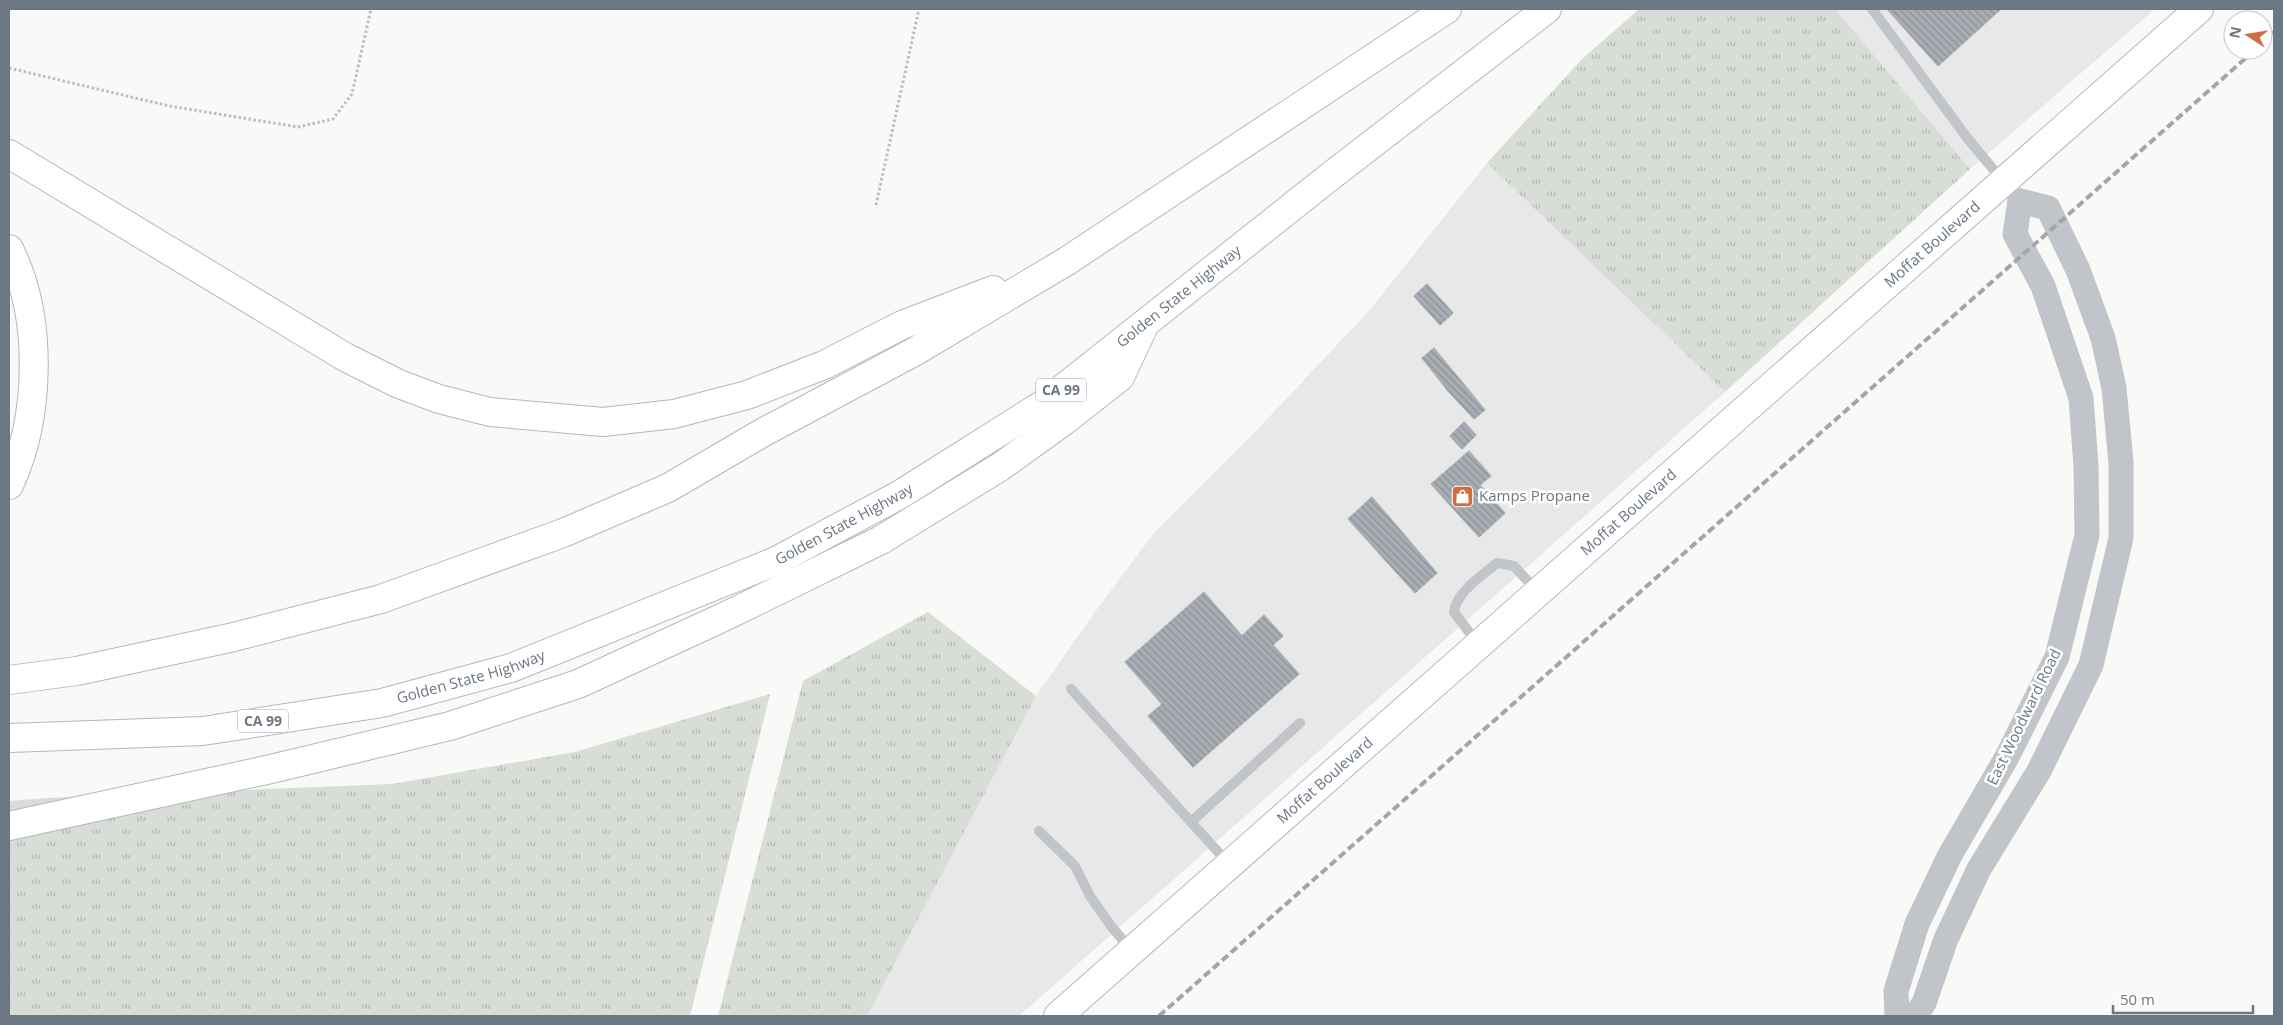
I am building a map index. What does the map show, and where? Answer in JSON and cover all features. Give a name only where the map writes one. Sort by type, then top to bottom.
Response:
[{"type":"main road","points":[[9,680],[78,671],[234,637],[381,599],[563,533],[668,488],[762,434],[914,352],[1067,261],[1447,9]]},
{"type":"main road","name":"Golden State Highway","points":[[9,738],[203,730],[382,703],[511,668],[776,561],[893,499],[1042,405],[1332,175],[1547,9]]},
{"type":"main road","name":"Moffat Boulevard","points":[[1058,1016],[1538,592],[2012,192],[2199,9]]},
{"type":"main road","points":[[9,154],[336,352],[399,384],[439,399],[490,412],[541,418],[612,421],[674,414],[747,395],[824,365],[902,325],[1067,261]]},
{"type":"main road","points":[[9,249],[26,296],[32,335],[33,377],[28,422],[15,471],[9,484]]},
{"type":"main road","points":[[9,826],[280,767],[450,726],[578,684],[728,615],[881,540],[1000,467],[1064,421],[1120,377],[1145,323]]},
{"type":"street","name":"East Woodward Road","points":[[1897,1016],[1896,991],[1917,924],[1950,855],[2007,757],[2057,658],[2087,535],[2086,466],[2081,398],[2043,286],[2015,234],[2012,192]]},
{"type":"street","points":[[1915,1016],[1924,1003],[1946,940],[1978,869],[2040,771],[2091,665],[2121,538],[2121,462],[2114,388],[2103,338],[2078,270],[2048,208],[2012,192]]},
{"type":"lane","points":[[1872,9],[1968,139],[2012,192]]},
{"type":"lane","points":[[1478,645],[1454,612],[1455,602],[1462,593],[1497,564],[1502,563],[1514,566],[1538,592]]},
{"type":"lane","points":[[1071,689],[1230,865]]},
{"type":"lane","points":[[1191,822],[1300,723]]},
{"type":"lane","points":[[1039,831],[1075,866],[1090,896],[1111,926],[1132,951]]},
{"type":"path","points":[[9,68],[169,106],[298,127],[334,119],[352,94],[371,9]]},
{"type":"path","points":[[876,204],[919,9]]},
{"type":"shaded area","points":[[1835,9],[2155,9],[1970,169]]},
{"type":"shaded area","points":[[1487,163],[1725,392],[1019,1016],[867,1016],[1036,696],[1095,612],[1154,533],[1253,434],[1369,311]]},
{"type":"green space","points":[[1639,9],[1835,9],[1970,169],[1725,392],[1487,163],[1581,60]]},
{"type":"green space","points":[[928,612],[1036,696],[867,1016],[718,1016],[803,681]]},
{"type":"green space","points":[[770,694],[690,1016],[9,1016],[9,801],[392,784],[575,752]]},
{"type":"building","points":[[1886,9],[2002,9],[1938,67]]},
{"type":"building","points":[[1427,283],[1454,313],[1440,326],[1413,296]]},
{"type":"building","points":[[1434,347],[1486,410],[1474,420],[1448,392],[1421,358]]},
{"type":"building","points":[[1464,421],[1477,435],[1462,450],[1449,436]]},
{"type":"building","points":[[1469,450],[1492,476],[1481,485],[1506,513],[1479,538],[1430,484]]},
{"type":"building","points":[[1372,496],[1438,573],[1415,594],[1347,519]]},
{"type":"building","points":[[1204,591],[1242,635],[1264,614],[1284,636],[1274,645],[1300,674],[1193,768],[1147,716],[1161,704],[1124,662]]},
{"type":"railway","points":[[1159,1016],[2244,60]]},
{"type":"place","name":"Kamps Propane","points":[[1463,496]]}]
